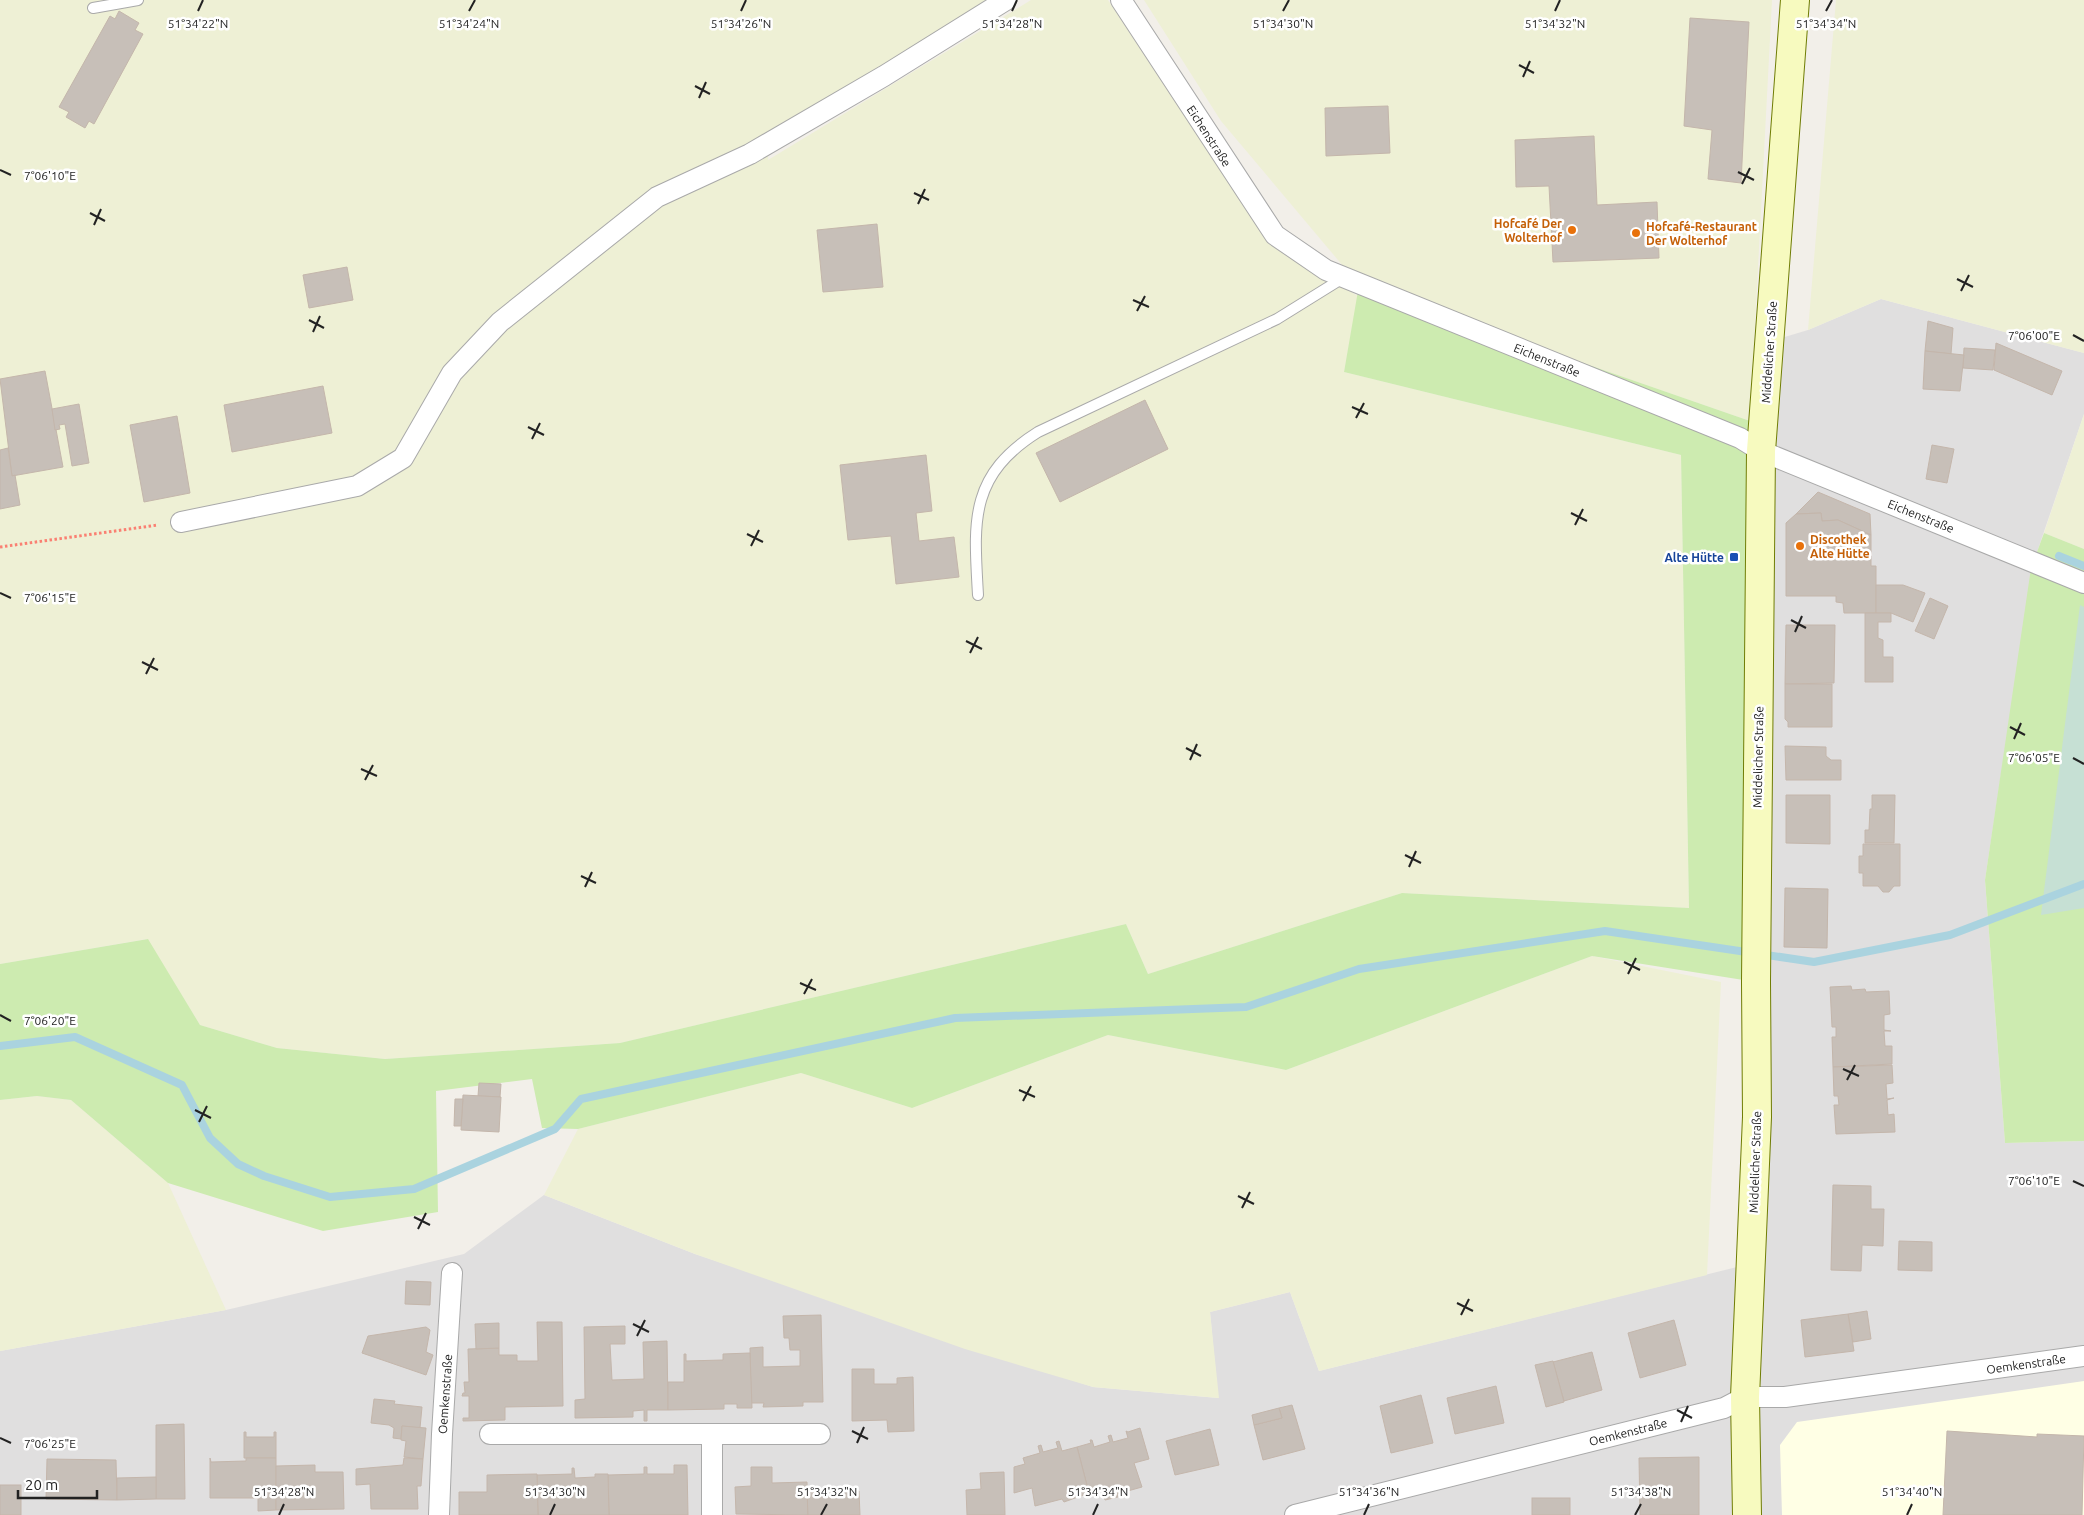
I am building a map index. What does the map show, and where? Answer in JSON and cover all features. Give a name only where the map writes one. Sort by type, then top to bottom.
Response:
[{"type":"street","points":[[181,522],[357,486],[403,458],[452,373],[500,322],[657,197],[750,154],[884,76],[1006,0]]},
{"type":"street","name":"Eichenstraße","points":[[1121,0],[1275,235],[1326,270],[1740,438],[1761,451],[2084,583]]},
{"type":"street","name":"Middelicher Straße","points":[[1747,1515],[1746,1397],[1757,1117],[1756,962],[1761,451],[1795,0]]},
{"type":"street","name":"Oemkenstraße","points":[[439,1515],[452,1273]]},
{"type":"street","name":"Oemkenstraße","points":[[1295,1515],[1724,1408],[1746,1397],[1785,1397],[2084,1356]]},
{"type":"street","points":[[490,1434],[820,1434]]},
{"type":"street","points":[[712,1435],[712,1515]]},
{"type":"lane","points":[[93,8],[138,0]]},
{"type":"lane","points":[[978,595],[975,537],[977,513],[984,490],[1001,465],[1024,441],[1038,432],[1277,319],[1344,277]]},
{"type":"path","points":[[0,547],[181,522]]},
{"type":"shaded area","points":[[0,0],[996,0],[769,139],[768,160],[1031,0],[1108,0],[1268,243],[1358,296],[1344,372],[1681,455],[1689,908],[1402,893],[1148,974],[1126,924],[620,1043],[385,1059],[277,1048],[200,1025],[147,939],[0,964]]},
{"type":"shaded area","points":[[1144,0],[1772,0],[1750,421],[1359,285],[1221,121]]},
{"type":"shaded area","points":[[1836,0],[2084,0],[2084,353],[1881,299],[1808,330]]},
{"type":"shaded area","points":[[1881,299],[2084,353],[2084,414],[2033,564],[1985,880],[2005,1143],[2084,1141],[2084,1515],[0,1515],[0,1351],[226,1310],[464,1254],[544,1195],[695,1254],[1093,1387],[1218,1398],[1210,1312],[1290,1292],[1319,1371],[1753,1263],[1768,342],[1808,330]]},
{"type":"shaded area","points":[[2084,414],[2084,549],[2044,533]]},
{"type":"shaded area","points":[[2080,605],[2084,607],[2084,908],[2041,915]]},
{"type":"shaded area","points":[[1592,956],[1721,982],[1707,1275],[1319,1371],[1290,1292],[1210,1312],[1219,1398],[1093,1387],[965,1349],[695,1254],[544,1195],[578,1129],[801,1073],[912,1108],[1108,1035],[1286,1070]]},
{"type":"shaded area","points":[[37,1096],[71,1100],[168,1183],[226,1310],[0,1351],[0,1100]]},
{"type":"shaded area","points":[[2084,1381],[2084,1515],[1782,1515],[1780,1445],[1797,1422]]},
{"type":"green space","points":[[1359,285],[1750,421],[1756,982],[1592,956],[1286,1070],[1108,1035],[912,1108],[801,1073],[578,1129],[542,1128],[532,1079],[436,1091],[438,1212],[323,1231],[168,1183],[71,1100],[37,1096],[0,1100],[0,964],[148,939],[200,1025],[277,1048],[385,1059],[620,1043],[1126,924],[1148,974],[1402,893],[1689,908],[1681,455],[1344,372]]},
{"type":"green space","points":[[2044,533],[2084,549],[2084,1141],[2005,1143],[1985,880],[2031,568]]},
{"type":"building","points":[[119,11],[139,23],[135,30],[143,34],[94,124],[89,121],[85,128],[66,117],[69,112],[59,107],[110,16],[115,19]]},
{"type":"building","points":[[1690,18],[1749,22],[1741,183],[1708,179],[1712,130],[1684,126]]},
{"type":"building","points":[[1388,106],[1390,153],[1326,156],[1325,108]]},
{"type":"building","points":[[1594,136],[1597,205],[1657,202],[1659,258],[1553,262],[1549,186],[1516,187],[1515,140]]},
{"type":"building","points":[[877,224],[883,287],[823,292],[817,230]]},
{"type":"building","points":[[347,267],[353,300],[309,308],[303,275]]},
{"type":"building","points":[[1928,321],[1953,328],[1951,354],[1925,351]]},
{"type":"building","points":[[1996,343],[2062,371],[2052,395],[1994,370]]},
{"type":"building","points":[[1964,348],[1995,350],[1993,370],[1963,368]]},
{"type":"building","points":[[1925,351],[1964,355],[1960,391],[1923,389]]},
{"type":"building","points":[[45,371],[63,467],[12,476],[0,379]]},
{"type":"building","points":[[323,386],[332,433],[232,452],[224,405]]},
{"type":"building","points":[[1145,400],[1168,449],[1060,502],[1036,453]]},
{"type":"building","points":[[79,404],[89,463],[72,466],[65,424],[59,425],[60,429],[55,430],[52,409]]},
{"type":"building","points":[[177,416],[190,493],[144,502],[130,425]]},
{"type":"building","points":[[1932,445],[1954,449],[1947,483],[1926,479]]},
{"type":"building","points":[[8,448],[12,476],[15,475],[20,505],[0,509],[0,450]]},
{"type":"building","points":[[926,455],[932,511],[916,513],[919,541],[954,537],[959,577],[896,584],[891,536],[848,540],[840,465]]},
{"type":"building","points":[[1818,492],[1870,514],[1871,535],[1838,520],[1822,521],[1821,513],[1796,514]]},
{"type":"building","points":[[1821,513],[1822,521],[1838,520],[1871,535],[1871,566],[1876,566],[1876,613],[1844,613],[1843,603],[1836,602],[1836,596],[1786,596],[1786,523],[1796,514]]},
{"type":"building","points":[[1876,585],[1903,585],[1925,593],[1913,622],[1891,613],[1876,613]]},
{"type":"building","points":[[1930,598],[1948,606],[1934,639],[1915,631]]},
{"type":"building","points":[[1865,613],[1891,613],[1891,622],[1878,622],[1878,638],[1883,640],[1883,657],[1893,657],[1893,682],[1865,682]]},
{"type":"building","points":[[1786,625],[1835,625],[1834,683],[1785,684]]},
{"type":"building","points":[[1785,684],[1832,684],[1832,727],[1788,727],[1788,722],[1785,719]]},
{"type":"building","points":[[1785,746],[1826,747],[1826,756],[1831,760],[1841,760],[1841,780],[1786,780]]},
{"type":"building","points":[[1786,795],[1830,795],[1830,844],[1786,843]]},
{"type":"building","points":[[1872,795],[1895,795],[1894,843],[1865,843],[1865,830],[1869,830]]},
{"type":"building","points":[[1863,844],[1900,844],[1900,886],[1894,886],[1889,892],[1883,892],[1878,886],[1863,886],[1863,873],[1859,873],[1859,856],[1863,856]]},
{"type":"building","points":[[1785,888],[1828,889],[1827,948],[1784,947]]},
{"type":"building","points":[[1851,986],[1852,990],[1865,989],[1866,992],[1889,991],[1890,1014],[1884,1015],[1884,1030],[1891,1031],[1884,1031],[1885,1046],[1892,1046],[1892,1064],[1833,1067],[1832,1037],[1836,1037],[1836,1027],[1832,1027],[1830,987]]},
{"type":"building","points":[[1892,1065],[1893,1083],[1886,1084],[1887,1099],[1894,1098],[1887,1100],[1888,1115],[1894,1114],[1895,1132],[1836,1134],[1834,1105],[1839,1105],[1838,1096],[1834,1096],[1833,1067]]},
{"type":"building","points":[[479,1083],[501,1084],[500,1097],[478,1096]]},
{"type":"building","points":[[463,1095],[501,1097],[499,1132],[461,1130]]},
{"type":"building","points":[[455,1099],[463,1099],[461,1126],[454,1126]]},
{"type":"building","points":[[1833,1185],[1871,1186],[1871,1209],[1884,1209],[1883,1246],[1862,1245],[1861,1271],[1831,1270]]},
{"type":"building","points":[[1899,1241],[1932,1242],[1932,1271],[1898,1270]]},
{"type":"building","points":[[406,1281],[431,1282],[430,1305],[405,1304]]},
{"type":"building","points":[[1867,1311],[1871,1339],[1853,1342],[1848,1314]]},
{"type":"building","points":[[1848,1314],[1854,1351],[1805,1357],[1801,1320]]},
{"type":"building","points":[[821,1315],[823,1402],[803,1402],[803,1406],[763,1407],[764,1403],[751,1403],[750,1348],[763,1347],[763,1367],[800,1366],[800,1350],[790,1350],[789,1338],[784,1338],[783,1316]]},
{"type":"building","points":[[1674,1320],[1686,1365],[1640,1378],[1628,1333]]},
{"type":"building","points":[[537,1322],[562,1322],[563,1406],[505,1407],[505,1420],[463,1421],[463,1418],[469,1418],[469,1396],[462,1396],[465,1393],[464,1382],[469,1382],[468,1349],[499,1348],[499,1355],[517,1355],[517,1361],[538,1361]]},
{"type":"building","points":[[499,1323],[499,1348],[476,1349],[475,1324]]},
{"type":"building","points":[[625,1326],[625,1344],[610,1344],[612,1380],[644,1379],[643,1342],[667,1341],[668,1410],[647,1410],[647,1421],[644,1421],[644,1410],[633,1411],[633,1417],[575,1418],[575,1400],[585,1399],[584,1327]]},
{"type":"building","points":[[426,1327],[430,1330],[426,1352],[433,1355],[426,1375],[362,1353],[368,1336]]},
{"type":"building","points":[[1592,1352],[1602,1390],[1564,1401],[1553,1362]]},
{"type":"building","points":[[750,1353],[752,1408],[737,1408],[737,1404],[724,1404],[724,1409],[668,1410],[668,1382],[684,1382],[684,1354],[686,1354],[686,1361],[723,1360],[723,1354]]},
{"type":"building","points":[[1553,1361],[1564,1402],[1546,1407],[1535,1365]]},
{"type":"building","points":[[852,1369],[874,1369],[874,1384],[897,1384],[897,1378],[913,1377],[914,1431],[888,1432],[887,1420],[852,1421]]},
{"type":"building","points":[[1496,1386],[1504,1423],[1455,1434],[1447,1398]]},
{"type":"building","points":[[1421,1395],[1433,1443],[1391,1453],[1380,1406]]},
{"type":"building","points":[[374,1399],[395,1401],[394,1404],[422,1407],[420,1428],[402,1426],[401,1439],[393,1438],[394,1428],[389,1425],[371,1423]]},
{"type":"building","points":[[1292,1405],[1305,1449],[1263,1460],[1254,1425],[1282,1418],[1279,1408]]},
{"type":"building","points":[[1279,1408],[1282,1418],[1254,1425],[1252,1415]]},
{"type":"building","points":[[184,1424],[185,1499],[156,1499],[156,1425]]},
{"type":"building","points":[[402,1426],[426,1428],[423,1459],[404,1457],[406,1441],[401,1440]]},
{"type":"building","points":[[1140,1428],[1149,1459],[1134,1463],[1142,1487],[1117,1494],[1118,1497],[1105,1500],[1102,1489],[1089,1493],[1077,1447],[1091,1443],[1090,1440],[1092,1440],[1094,1447],[1110,1442],[1108,1436],[1111,1435],[1113,1442],[1128,1438],[1126,1431]]},
{"type":"building","points":[[1210,1429],[1219,1465],[1175,1475],[1166,1441]]},
{"type":"building","points":[[1947,1431],[2037,1437],[2037,1434],[2084,1436],[2082,1515],[1943,1515]]},
{"type":"building","points":[[244,1432],[246,1432],[246,1437],[274,1437],[274,1432],[276,1432],[276,1458],[244,1458]]},
{"type":"building","points":[[1059,1441],[1062,1451],[1077,1447],[1089,1493],[1064,1502],[1062,1499],[1035,1506],[1032,1488],[1014,1493],[1014,1467],[1025,1464],[1023,1458],[1040,1453],[1038,1446],[1041,1445],[1043,1452],[1058,1448],[1056,1442]]},
{"type":"building","points":[[1699,1457],[1699,1515],[1640,1515],[1639,1458]]},
{"type":"building","points":[[210,1458],[211,1462],[246,1461],[246,1458],[276,1458],[276,1510],[258,1511],[258,1498],[210,1498]]},
{"type":"building","points":[[404,1458],[423,1459],[421,1486],[417,1486],[418,1509],[371,1509],[370,1484],[356,1485],[356,1469],[403,1465]]},
{"type":"building","points":[[47,1459],[116,1460],[117,1500],[46,1499]]},
{"type":"building","points":[[315,1465],[315,1472],[343,1472],[344,1509],[276,1510],[276,1466]]},
{"type":"building","points":[[674,1465],[687,1465],[688,1515],[609,1515],[608,1475],[644,1474],[644,1467],[647,1467],[647,1474],[674,1474]]},
{"type":"building","points":[[751,1467],[772,1467],[772,1483],[807,1482],[808,1515],[736,1514],[735,1487],[751,1486]]},
{"type":"building","points":[[572,1468],[574,1468],[575,1478],[595,1477],[595,1474],[608,1474],[609,1515],[538,1515],[537,1475],[572,1474]]},
{"type":"building","points":[[1004,1472],[1005,1515],[967,1515],[966,1490],[981,1489],[980,1473]]},
{"type":"building","points":[[537,1474],[538,1515],[459,1515],[459,1492],[487,1492],[487,1475]]},
{"type":"building","points":[[156,1477],[156,1499],[117,1500],[117,1478]]},
{"type":"building","points":[[0,1485],[21,1485],[21,1515],[0,1515]]},
{"type":"building","points":[[859,1491],[860,1515],[808,1515],[807,1492]]},
{"type":"building","points":[[1532,1498],[1570,1498],[1570,1515],[1532,1515]]},
{"type":"waterway","points":[[2059,556],[2084,566]]},
{"type":"waterway","points":[[0,1046],[75,1037],[182,1085],[210,1138],[238,1164],[264,1176],[330,1197],[414,1189],[555,1129],[581,1099],[955,1018],[1246,1007],[1359,969],[1605,931],[1814,962],[1950,935],[2084,884]]},
{"type":"place","name":"Hofcafé Der Wolterhof","points":[[1572,230]]},
{"type":"place","name":"Hofcafé-Restaurant Der Wolterhof","points":[[1636,233]]},
{"type":"place","name":"Discothek Alte Hütte","points":[[1800,546]]},
{"type":"place","name":"Alte Hütte","points":[[1734,557]]}]
